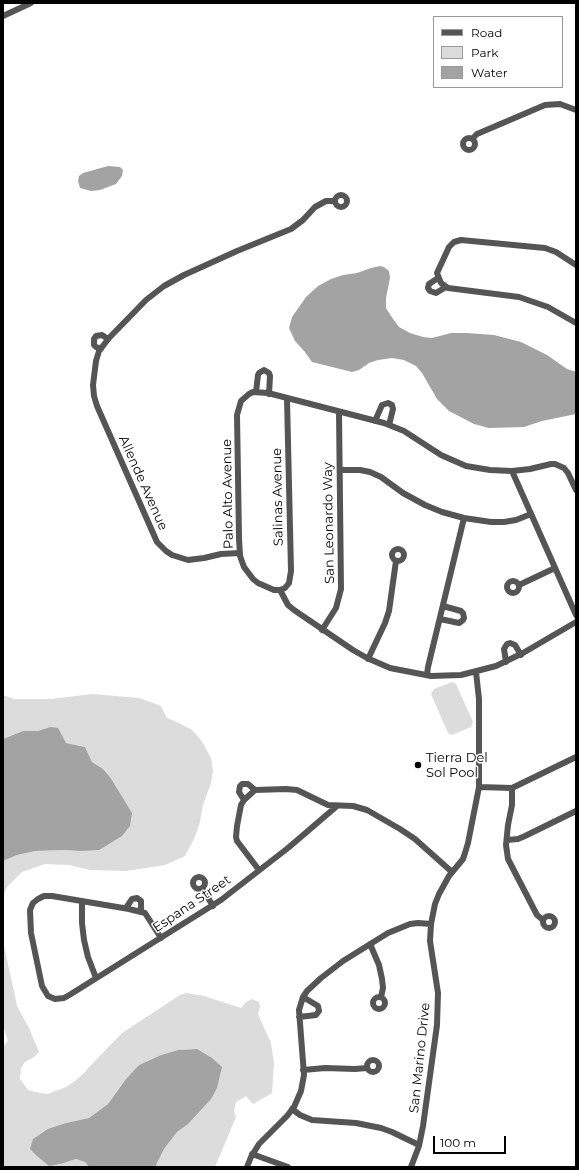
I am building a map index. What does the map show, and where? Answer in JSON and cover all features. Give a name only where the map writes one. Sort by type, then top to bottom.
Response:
[{"type":"street","points":[[3,16],[31,3]]},
{"type":"street","points":[[472,139],[478,134],[545,105],[560,104],[576,110]]},
{"type":"street","name":"Allende Avenue","points":[[240,553],[221,554],[188,560],[172,555],[157,542],[97,406],[94,396],[94,372],[96,361],[101,349],[108,339],[146,300],[164,286],[184,275],[237,251],[291,229],[303,220],[315,207],[326,201],[335,200]]},
{"type":"street","points":[[576,265],[556,252],[545,248],[460,240],[453,243],[448,248],[438,271],[442,283],[436,293],[429,290],[428,286],[430,282],[442,283],[455,290],[519,297],[548,308],[576,323]]},
{"type":"street","name":"Allende Avenue","points":[[101,349],[94,345],[94,339],[99,335],[102,335],[108,339]]},
{"type":"street","points":[[269,394],[270,376],[269,373],[264,370],[258,375],[256,392],[288,398],[389,424],[404,431],[433,450],[454,461],[477,468],[512,471],[556,464],[564,468],[568,473],[576,490]]},
{"type":"street","name":"Palo Alto Avenue","points":[[256,392],[249,394],[241,401],[237,414],[240,553],[244,567],[253,579],[258,583],[274,590],[280,590]]},
{"type":"street","name":"Salinas Avenue","points":[[280,590],[285,588],[289,583],[291,571],[288,398]]},
{"type":"street","points":[[375,420],[382,404],[388,403],[392,405],[393,409],[389,424]]},
{"type":"street","name":"San Leonardo Way","points":[[322,630],[336,608],[341,589],[339,412]]},
{"type":"street","points":[[340,470],[360,470],[375,474],[403,493],[425,505],[442,512],[464,518],[491,522],[504,522],[516,520],[531,514]]},
{"type":"street","points":[[512,471],[576,615]]},
{"type":"street","points":[[427,676],[464,518]]},
{"type":"street","points":[[368,659],[389,611],[396,561]]},
{"type":"street","points":[[519,585],[555,568]]},
{"type":"street","points":[[280,590],[288,605],[322,630],[368,659],[390,668],[427,676],[461,675],[476,672],[506,662],[521,655],[576,622]]},
{"type":"street","points":[[440,619],[459,623],[464,618],[461,611],[443,606]]},
{"type":"street","points":[[506,662],[504,649],[507,644],[515,644],[521,655]]},
{"type":"street","name":"San Marino Drive","points":[[411,1167],[424,1126],[432,1069],[438,1008],[437,986],[430,941],[431,924],[435,904],[439,894],[452,872],[462,860],[465,853],[479,787],[479,699],[476,672]]},
{"type":"street","points":[[479,787],[512,788],[576,757]]},
{"type":"street","points":[[244,800],[239,792],[242,784],[248,784],[255,790]]},
{"type":"street","points":[[512,788],[512,805],[507,840],[508,859],[537,915],[543,920]]},
{"type":"street","points":[[260,870],[237,841],[236,826],[242,805],[244,800],[255,790],[292,789],[328,805],[354,806],[367,810],[415,839],[452,872]]},
{"type":"street","name":"Espana Street","points":[[82,901],[44,896],[33,903],[30,910],[31,933],[42,986],[48,996],[55,999],[64,998],[213,906],[288,848],[337,806]]},
{"type":"street","points":[[507,840],[518,839],[526,836],[576,811]]},
{"type":"street","points":[[202,888],[213,906]]},
{"type":"street","points":[[126,908],[132,899],[137,898],[141,901],[141,912]]},
{"type":"street","points":[[96,978],[88,957],[84,940],[82,901],[126,908],[145,913],[161,938]]},
{"type":"street","points":[[247,1167],[252,1154],[263,1138],[287,1116],[301,1091],[303,1070],[299,1010],[303,997],[312,986],[332,969],[388,933],[403,926],[418,922],[431,924]]},
{"type":"street","points":[[370,944],[379,965],[383,988],[382,997]]},
{"type":"street","points":[[299,1017],[316,1015],[319,1011],[318,1006],[303,997]]},
{"type":"street","points":[[303,1070],[325,1068],[367,1068]]},
{"type":"street","points":[[292,1109],[300,1115],[319,1122],[356,1123],[381,1128],[419,1145]]},
{"type":"street","points":[[252,1154],[288,1167]]},
{"type":"green space","points":[[452,682],[456,684],[473,722],[471,727],[452,735],[448,733],[431,694],[434,689]]},
{"type":"green space","points":[[92,694],[139,698],[161,706],[167,718],[192,730],[201,740],[211,758],[213,771],[211,783],[203,805],[200,822],[194,839],[185,856],[165,865],[126,871],[90,870],[69,865],[45,864],[22,872],[7,887],[3,896],[3,861],[17,855],[35,851],[80,851],[113,783],[103,769],[92,762],[85,747],[66,743],[50,727],[38,731],[23,731],[3,739],[3,695],[14,699],[51,699]]},
{"type":"green space","points":[[3,941],[17,1006],[29,1028],[39,1052],[25,1062],[21,1068],[20,1079],[28,1090],[40,1093],[48,1094],[66,1087],[75,1081],[122,1033],[180,995],[186,993],[204,996],[241,1008],[246,1002],[252,999],[259,1002],[260,1006],[258,1014],[271,1043],[274,1063],[272,1093],[253,1104],[246,1096],[236,1102],[234,1111],[236,1117],[215,1167],[155,1167],[164,1149],[177,1132],[187,1124],[197,1049],[178,1050],[161,1055],[139,1065],[126,1079],[108,1104],[89,1118],[66,1123],[64,1163],[76,1159],[85,1162],[89,1167],[3,1167],[3,1046],[8,1041],[3,1025]]},
{"type":"water","points":[[108,166],[120,167],[123,170],[122,176],[116,184],[100,190],[91,191],[80,188],[78,181],[79,176],[83,173]]},
{"type":"water","points":[[380,266],[389,271],[390,278],[386,298],[386,308],[399,327],[410,333],[423,337],[432,338],[451,333],[467,333],[494,335],[521,342],[547,355],[567,369],[576,372],[576,414],[542,421],[524,427],[489,428],[474,424],[449,411],[437,399],[422,373],[416,366],[404,360],[392,358],[378,360],[352,372],[312,362],[295,341],[289,328],[292,317],[306,297],[318,286],[331,279]]},
{"type":"water","points":[[50,727],[58,728],[66,743],[85,747],[92,762],[103,769],[110,777],[132,813],[130,826],[122,836],[99,850],[35,851],[17,855],[3,861],[3,739],[23,731],[38,731]]},
{"type":"water","points":[[197,1049],[212,1058],[222,1067],[217,1088],[211,1099],[188,1124],[177,1132],[164,1149],[155,1167],[89,1167],[85,1162],[76,1159],[49,1166],[30,1149],[33,1139],[48,1129],[89,1118],[108,1104],[126,1079],[139,1065],[161,1055],[178,1050]]},
{"type":"place","name":"Tierra Del Sol Pool","points":[[418,765]]}]
